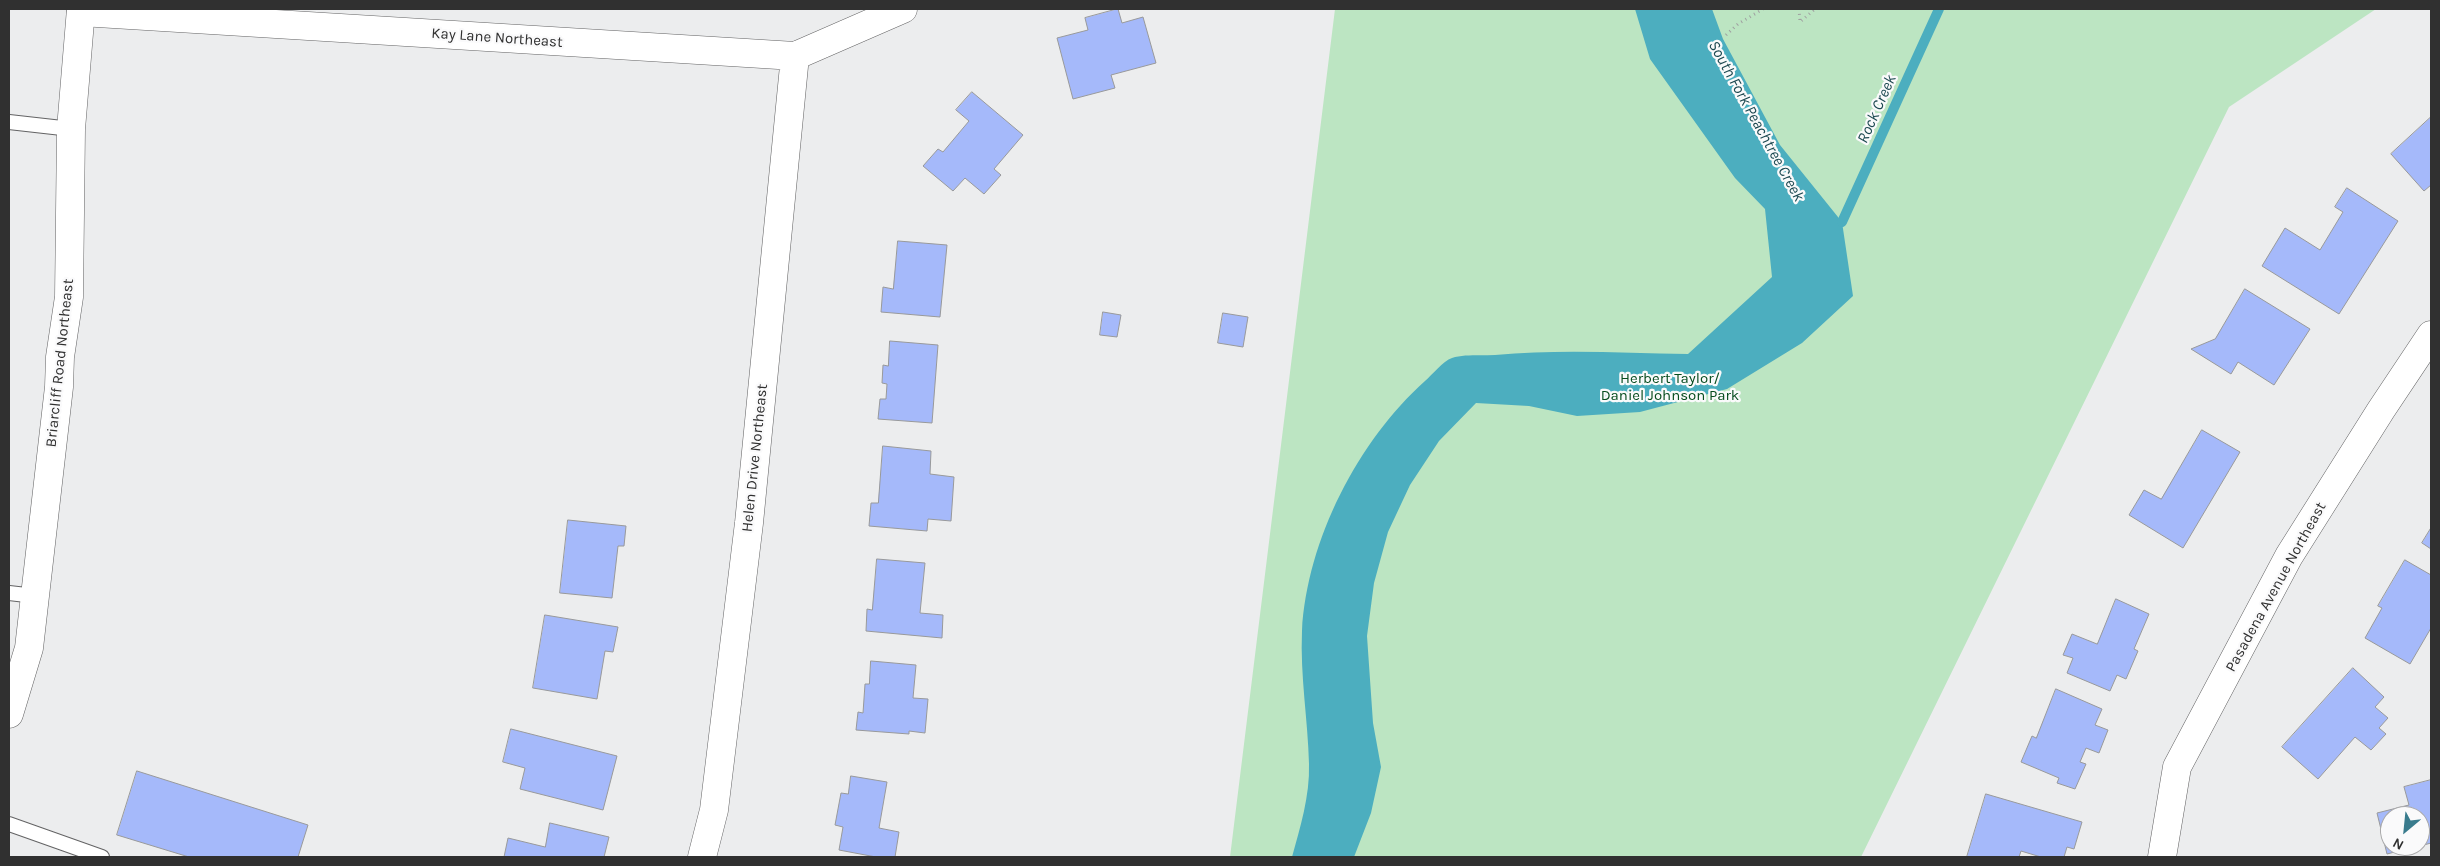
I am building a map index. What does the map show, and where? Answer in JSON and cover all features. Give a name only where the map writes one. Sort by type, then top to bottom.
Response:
[{"type":"street","name":"Kay Lane Northeast","points":[[81,10],[795,56],[903,9]]},
{"type":"street","name":"Briarcliff Road Northeast","points":[[9,714],[29,648],[22,594],[60,387],[60,358],[69,297],[71,129],[81,10]]},
{"type":"street","name":"Helen Drive Northeast","points":[[702,857],[714,810],[749,523],[795,56]]},
{"type":"street","name":"Pasadena Avenue Northeast","points":[[2162,857],[2177,767],[2289,556],[2381,410],[2431,335]]},
{"type":"lane","points":[[9,122],[71,129]]},
{"type":"lane","points":[[9,824],[102,857]]},
{"type":"path","points":[[1726,35],[1738,24],[1763,9]]},
{"type":"path","points":[[1799,9],[1800,22],[1815,9]]},
{"type":"green space","name":"Herbert Taylor/ Daniel Johnson Park","points":[[1335,9],[2376,9],[2229,107],[1861,857],[1230,857]]},
{"type":"water","name":"South Fork Peachtree Creek","points":[[1635,9],[1712,9],[1723,39],[1780,145],[1842,222],[1853,296],[1802,343],[1727,389],[1640,412],[1577,416],[1529,406],[1476,403],[1439,441],[1410,485],[1388,532],[1374,583],[1367,636],[1373,723],[1381,767],[1371,813],[1354,857],[1292,857],[1304,812],[1309,776],[1302,665],[1302,631],[1306,597],[1314,562],[1325,528],[1340,494],[1358,462],[1401,405],[1441,365],[1457,357],[1567,352],[1688,354],[1772,277],[1765,209],[1735,178],[1650,59]]},
{"type":"building","points":[[1118,9],[1122,23],[1143,17],[1156,63],[1111,75],[1115,88],[1073,99],[1057,38],[1088,30],[1085,18]]},
{"type":"building","points":[[972,92],[1023,135],[994,169],[1001,175],[984,194],[965,178],[953,191],[923,166],[938,149],[943,152],[969,121],[956,110]]},
{"type":"building","points":[[2431,117],[2431,185],[2424,191],[2391,154]]},
{"type":"building","points":[[2347,188],[2398,221],[2339,314],[2262,266],[2285,228],[2320,250],[2343,212],[2335,207]]},
{"type":"building","points":[[898,241],[947,245],[940,317],[881,312],[883,287],[893,289]]},
{"type":"building","points":[[2245,289],[2310,329],[2274,385],[2238,362],[2231,374],[2191,349],[2215,339]]},
{"type":"building","points":[[1103,312],[1121,315],[1117,337],[1100,335]]},
{"type":"building","points":[[1223,313],[1248,317],[1243,347],[1218,343]]},
{"type":"building","points":[[890,341],[938,345],[932,423],[878,419],[880,399],[886,399],[887,384],[882,383],[883,365],[888,366]]},
{"type":"building","points":[[2202,430],[2240,452],[2183,548],[2129,515],[2144,490],[2161,499]]},
{"type":"building","points":[[883,446],[931,451],[930,474],[954,477],[951,521],[928,519],[927,531],[869,526],[871,503],[878,503]]},
{"type":"building","points":[[568,520],[626,526],[624,546],[618,546],[612,598],[560,593]]},
{"type":"building","points":[[2431,528],[2431,549],[2422,543]]},
{"type":"building","points":[[877,559],[925,563],[920,613],[943,615],[942,638],[866,631],[867,609],[872,610]]},
{"type":"building","points":[[2405,560],[2431,575],[2431,628],[2410,664],[2365,638],[2382,608],[2378,606]]},
{"type":"building","points":[[2116,599],[2149,614],[2134,649],[2138,651],[2126,679],[2117,675],[2110,691],[2067,673],[2073,658],[2063,655],[2072,634],[2097,644]]},
{"type":"building","points":[[545,615],[618,627],[613,652],[605,651],[597,699],[533,688]]},
{"type":"building","points":[[871,661],[916,665],[913,698],[928,699],[925,733],[909,731],[909,734],[856,730],[858,712],[863,713],[865,684],[869,684]]},
{"type":"building","points":[[2353,668],[2384,697],[2375,707],[2388,718],[2379,728],[2386,734],[2371,750],[2355,737],[2318,779],[2282,747]]},
{"type":"building","points":[[2056,689],[2102,709],[2095,725],[2108,730],[2099,753],[2086,748],[2080,762],[2086,764],[2075,789],[2057,783],[2059,778],[2021,762],[2032,736],[2036,738]]},
{"type":"building","points":[[511,729],[617,756],[603,810],[520,789],[525,768],[503,762]]},
{"type":"building","points":[[137,771],[308,825],[298,857],[189,857],[117,835]]},
{"type":"building","points":[[851,776],[887,782],[879,828],[899,832],[895,857],[876,857],[839,850],[843,827],[835,825],[841,793],[848,794]]},
{"type":"building","points":[[2431,780],[2431,843],[2430,806],[2405,806],[2409,805],[2404,787]]},
{"type":"building","points":[[1986,794],[2082,822],[2074,849],[2067,847],[2064,857],[2041,857],[2021,851],[2019,857],[1967,857]]},
{"type":"building","points":[[2380,812],[2380,825],[2377,813]]},
{"type":"building","points":[[550,823],[609,837],[604,857],[504,857],[508,838],[545,847]]},
{"type":"waterway","name":"Rock Creek","points":[[1842,222],[1939,9]]}]
